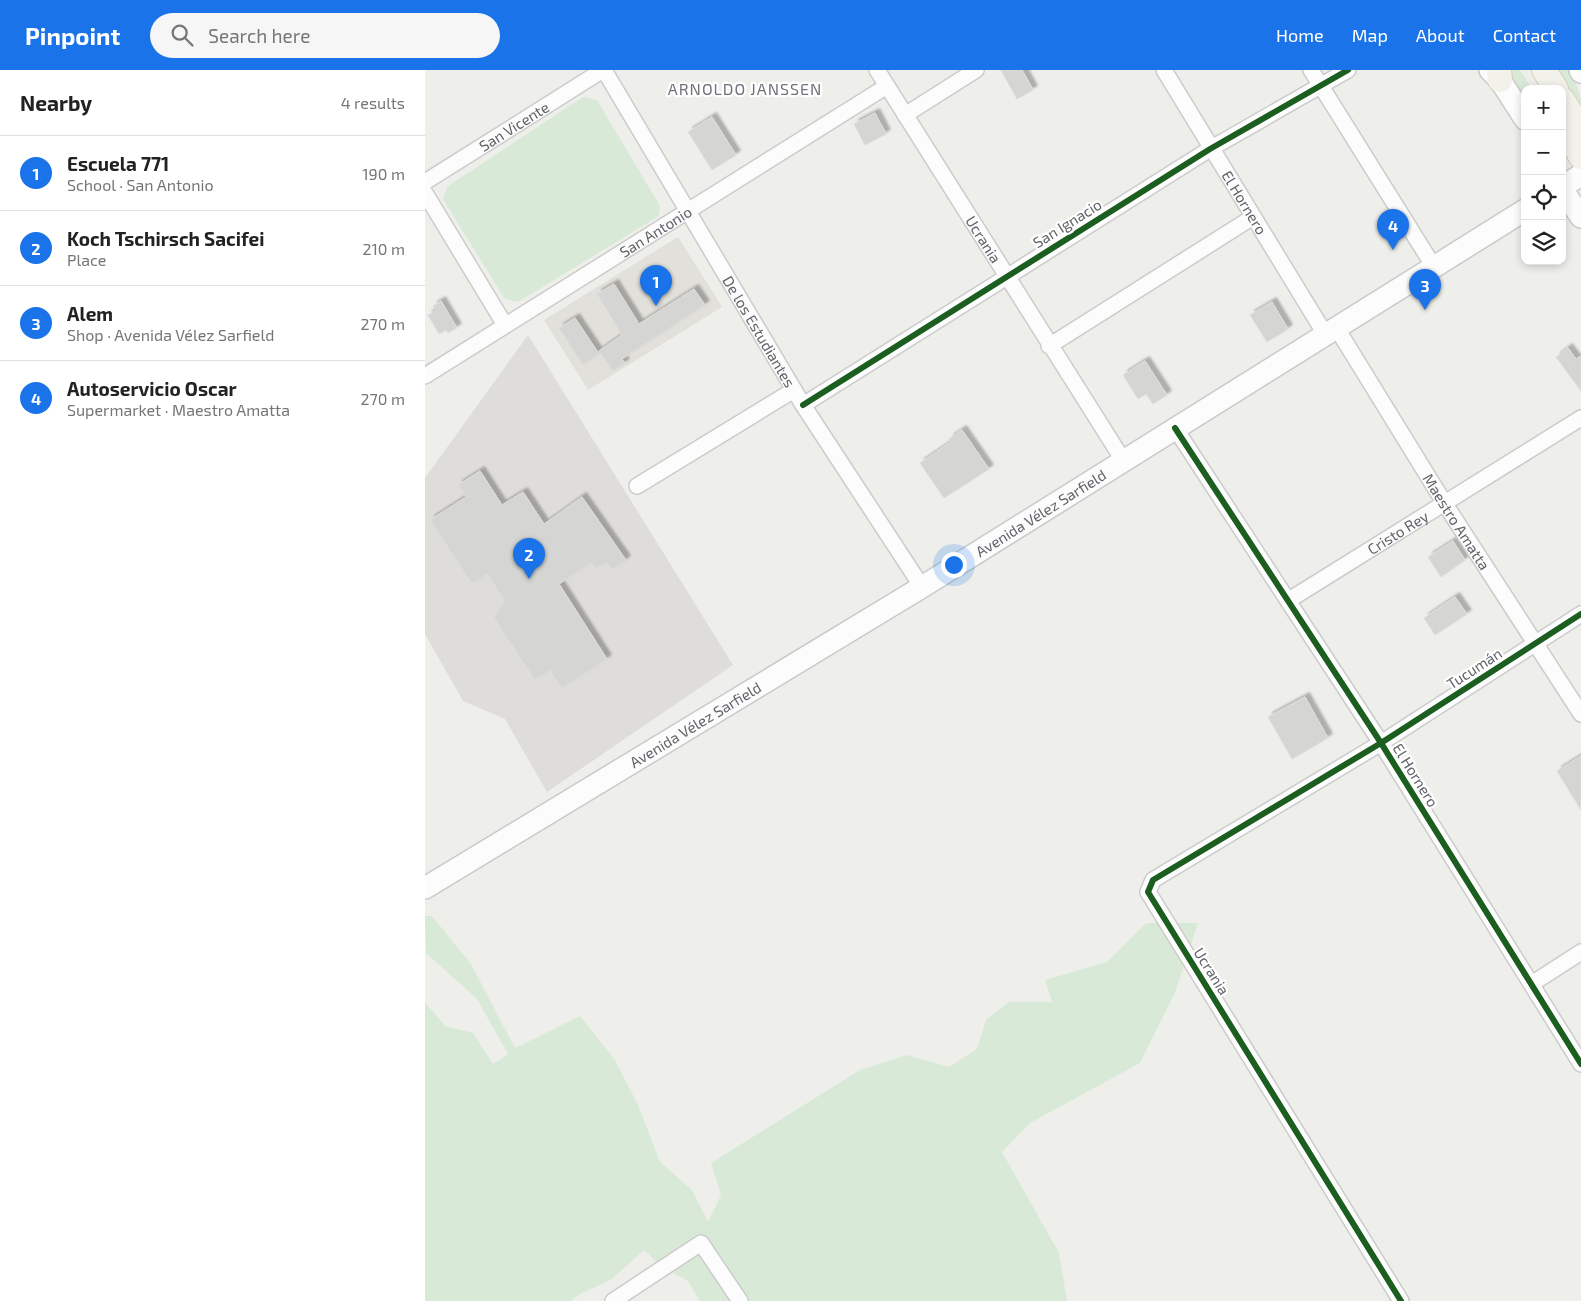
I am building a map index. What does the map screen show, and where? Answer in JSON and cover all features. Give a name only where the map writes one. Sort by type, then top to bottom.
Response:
[{"type":"main road","points":[[1527,70],[1536,85]]},
{"type":"main road","points":[[1544,70],[1553,85]]},
{"type":"main road","points":[[1496,73],[1521,113]]},
{"type":"main road","points":[[1566,105],[1581,129]]},
{"type":"main road","points":[[1564,130],[1581,157]]},
{"type":"main road","points":[[1566,185],[1581,175]]},
{"type":"main road","points":[[1566,194],[1581,217]]},
{"type":"main road","name":"Avenida Vélez Sarfield","points":[[425,888],[922,587],[1521,213]]},
{"type":"street","name":"San Vicente","points":[[425,182],[603,70]]},
{"type":"street","name":"De los Estudiantes","points":[[603,70],[803,405],[922,587]]},
{"type":"street","name":"Ucrania","points":[[877,70],[1049,346],[1123,460]]},
{"type":"street","points":[[905,115],[976,70]]},
{"type":"street","name":"El Hornero","points":[[1164,70],[1210,149],[1253,217],[1330,331]]},
{"type":"street","points":[[1311,70],[1434,267]]},
{"type":"street","name":"San Ignacio","points":[[803,405],[1210,149],[1348,70]]},
{"type":"street","name":"San Antonio","points":[[425,376],[887,86]]},
{"type":"street","points":[[425,193],[505,326]]},
{"type":"street","points":[[1049,346],[1253,217]]},
{"type":"street","name":"Maestro Amatta","points":[[1330,331],[1536,642],[1581,714]]},
{"type":"street","points":[[637,486],[794,390]]},
{"type":"street","name":"Cristo Rey","points":[[1289,600],[1581,418]]},
{"type":"street","name":"El Hornero","points":[[1175,428],[1289,600],[1381,744],[1533,983],[1581,1064]]},
{"type":"street","name":"Tucumán","points":[[1381,744],[1581,614]]},
{"type":"street","name":"Ucrania","points":[[1381,744],[1153,880],[1148,892],[1401,1301]]},
{"type":"street","points":[[1533,983],[1581,952]]},
{"type":"street","points":[[613,1301],[701,1243],[740,1301]]},
{"type":"shaded area","points":[[678,237],[722,307],[588,390],[544,320]]},
{"type":"shaded area","points":[[528,335],[733,665],[547,792],[505,719],[463,701],[425,634],[425,478]]},
{"type":"green space","points":[[1508,70],[1520,70],[1529,85],[1521,85],[1521,91]]},
{"type":"green space","points":[[1551,70],[1572,70],[1581,99],[1581,118],[1566,94],[1566,85],[1560,85]]},
{"type":"green space","points":[[583,97],[597,100],[660,206],[659,216],[518,302],[504,298],[443,199],[448,186]]},
{"type":"green space","points":[[425,916],[432,916],[471,964],[515,1048],[580,1016],[615,1060],[638,1105],[660,1162],[692,1190],[708,1222],[721,1195],[711,1163],[860,1070],[907,1055],[949,1067],[977,1049],[986,1020],[1009,1002],[1052,1002],[1045,980],[1107,962],[1146,923],[1198,923],[1175,993],[1140,1063],[1030,1123],[1002,1152],[1059,1253],[1067,1301],[700,1301],[688,1281],[661,1266],[644,1250],[612,1279],[578,1295],[571,1301],[425,1301],[425,1002],[445,1026],[473,1033],[493,1064],[508,1054],[477,999],[426,953]]},
{"type":"building","points":[[1001,70],[1022,70],[1033,90],[1017,99]]},
{"type":"building","points":[[875,113],[886,134],[865,145],[854,124]]},
{"type":"building","points":[[712,117],[736,155],[712,170],[688,132]]},
{"type":"building","points":[[614,284],[639,324],[694,289],[705,305],[622,359],[625,363],[613,371],[599,351],[622,335],[597,294]]},
{"type":"building","points":[[441,301],[457,328],[448,333],[446,330],[439,334],[428,315],[436,311],[433,306]]},
{"type":"building","points":[[1272,302],[1288,329],[1267,342],[1250,315]]},
{"type":"building","points":[[575,318],[599,354],[583,365],[559,328]]},
{"type":"building","points":[[1568,348],[1576,359],[1581,356],[1581,391],[1556,357]]},
{"type":"building","points":[[1145,361],[1167,395],[1153,404],[1146,394],[1138,399],[1123,375]]},
{"type":"building","points":[[962,430],[989,469],[944,498],[920,463],[951,442],[949,439]]},
{"type":"building","points":[[480,471],[502,505],[523,492],[544,524],[582,497],[626,560],[612,570],[606,562],[596,569],[591,563],[559,584],[607,659],[562,688],[550,670],[535,680],[494,618],[505,601],[487,574],[472,584],[430,520],[466,497],[458,485]]},
{"type":"building","points":[[1453,541],[1465,560],[1441,577],[1428,557]]},
{"type":"building","points":[[1455,597],[1467,614],[1435,635],[1424,618]]},
{"type":"building","points":[[1305,697],[1328,738],[1292,759],[1268,717]]},
{"type":"building","points":[[1581,756],[1581,810],[1557,771]]},
{"type":"cycle path","points":[[803,405],[1210,149],[1348,70]]},
{"type":"cycle path","points":[[1175,428],[1381,743],[1581,1064]]},
{"type":"cycle path","points":[[1401,1301],[1148,892],[1153,880],[1381,743],[1581,614]]},
{"type":"place","name":"Autoservicio Oscar","points":[[1393,250]]},
{"type":"place","name":"Escuela 771","points":[[656,306]]},
{"type":"place","name":"Alem","points":[[1425,310]]},
{"type":"place","name":"Koch Tschirsch Sacifei","points":[[529,579]]},
{"type":"district","name":"ARNOLDO JANSSEN","points":[[745,88]]}]
